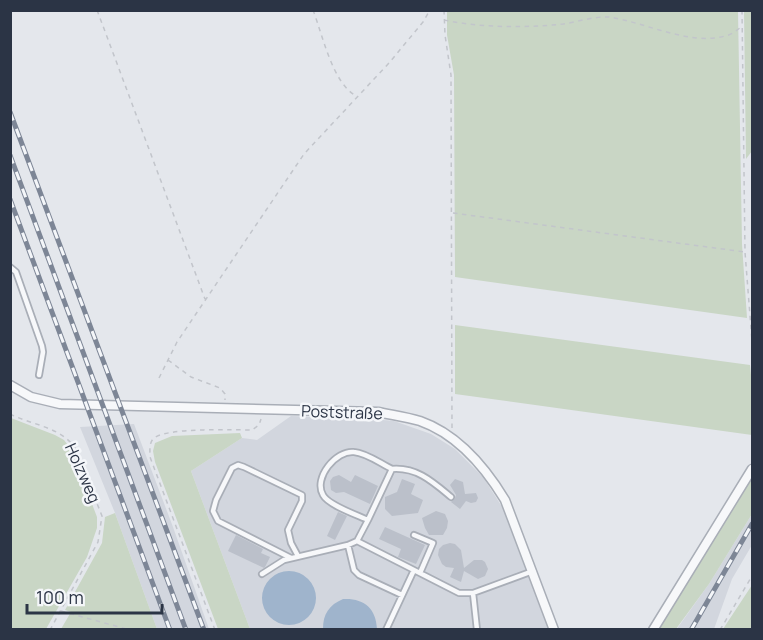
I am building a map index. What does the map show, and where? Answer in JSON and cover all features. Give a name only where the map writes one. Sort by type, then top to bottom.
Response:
[{"type":"street","name":"Poststraße","points":[[10,385],[31,397],[60,404],[378,412],[421,422],[452,438],[471,455],[493,481],[505,500],[554,630]]},
{"type":"street","points":[[653,630],[753,469]]},
{"type":"lane","points":[[10,267],[16,272],[42,346],[39,375]]},
{"type":"lane","points":[[368,520],[328,501],[322,495],[322,478],[327,468],[344,453],[353,452],[392,470],[409,470],[422,476],[451,497]]},
{"type":"lane","points":[[291,558],[218,521],[213,511],[232,468],[238,465],[244,467],[302,495],[302,501],[288,530],[291,543],[298,556]]},
{"type":"lane","points":[[262,574],[273,565],[291,558],[357,541],[392,470]]},
{"type":"lane","points":[[414,535],[433,543],[420,573]]},
{"type":"lane","points":[[357,541],[459,593],[473,593],[533,571]]},
{"type":"lane","points":[[348,545],[354,570],[359,575],[402,595]]},
{"type":"lane","points":[[386,630],[414,570]]},
{"type":"lane","points":[[473,593],[479,629]]},
{"type":"path","points":[[97,10],[205,301]]},
{"type":"path","points":[[313,10],[336,72],[345,90],[356,97]]},
{"type":"path","points":[[159,378],[177,342],[304,154],[389,63],[423,22],[430,10]]},
{"type":"path","points":[[444,10],[451,75],[452,438]]},
{"type":"path","points":[[742,10],[745,252],[753,341]]},
{"type":"path","points":[[444,20],[500,27],[531,27],[583,22],[605,17],[647,28],[706,39],[728,36],[742,27]]},
{"type":"path","points":[[452,213],[745,252]]},
{"type":"path","points":[[168,360],[190,377],[220,388],[225,394],[225,401]]},
{"type":"path","points":[[214,630],[150,457],[150,445],[154,437],[164,433],[192,430],[252,430],[259,425],[264,409]]},
{"type":"path","name":"Holzweg","points":[[10,414],[60,433],[69,439],[75,447],[102,516],[98,542],[50,630]]},
{"type":"path","points":[[720,630],[753,576]]},
{"type":"path","points":[[60,611],[130,630]]},
{"type":"shaded area","points":[[291,416],[394,421],[431,434],[455,449],[483,477],[504,510],[549,629],[250,629],[191,471],[242,438],[257,440]]},
{"type":"shaded area","points":[[134,424],[209,629],[157,629],[115,513],[80,427]]},
{"type":"shaded area","points":[[752,514],[752,545],[732,579],[714,629],[676,630],[709,584]]},
{"type":"green space","points":[[447,11],[738,11],[742,244],[747,318],[455,277],[454,75],[447,35]]},
{"type":"green space","points":[[744,11],[752,11],[752,151],[746,159]]},
{"type":"green space","points":[[455,325],[750,365],[752,435],[455,394]]},
{"type":"green space","points":[[11,418],[64,440],[71,449],[97,517],[97,528],[87,557],[46,629],[11,629]]},
{"type":"green space","points":[[240,433],[242,438],[191,471],[250,629],[218,629],[155,462],[153,451],[155,443],[172,436]]},
{"type":"green space","points":[[752,478],[752,514],[709,584],[676,629],[658,629]]},
{"type":"green space","points":[[115,513],[157,629],[61,629],[71,612],[65,610],[102,543],[105,517]]},
{"type":"green space","points":[[752,585],[752,629],[723,629]]},
{"type":"water","points":[[289,571],[299,573],[308,579],[314,588],[316,598],[314,608],[308,617],[299,623],[289,625],[279,623],[270,617],[264,608],[262,598],[264,588],[270,579],[279,573]]},
{"type":"water","points":[[343,599],[357,600],[367,606],[374,615],[377,629],[323,629],[328,611]]},
{"type":"building","points":[[339,475],[351,482],[355,475],[378,486],[370,504],[344,492],[336,493],[331,490],[330,481]]},
{"type":"building","points":[[402,479],[415,484],[411,494],[423,500],[418,513],[392,516],[385,509],[385,497],[397,492]]},
{"type":"building","points":[[455,479],[463,482],[465,494],[476,493],[478,498],[476,502],[466,501],[460,509],[451,502],[456,495],[450,485]]},
{"type":"building","points":[[436,511],[445,514],[448,521],[447,528],[443,535],[429,535],[422,518]]},
{"type":"building","points":[[338,512],[347,516],[335,540],[327,536]]},
{"type":"building","points":[[385,527],[425,545],[416,564],[398,557],[401,549],[379,539]]},
{"type":"building","points":[[236,535],[263,549],[261,553],[270,557],[264,568],[228,551]]},
{"type":"building","points":[[455,544],[461,550],[464,568],[474,560],[485,562],[488,569],[485,576],[478,579],[464,571],[461,582],[450,577],[454,568],[442,564],[438,555],[443,545]]},
{"type":"railway","points":[[10,112],[204,630]]},
{"type":"railway","points":[[10,155],[186,630]]},
{"type":"railway","points":[[10,199],[170,630]]},
{"type":"railway","points":[[691,630],[752,524]]}]
